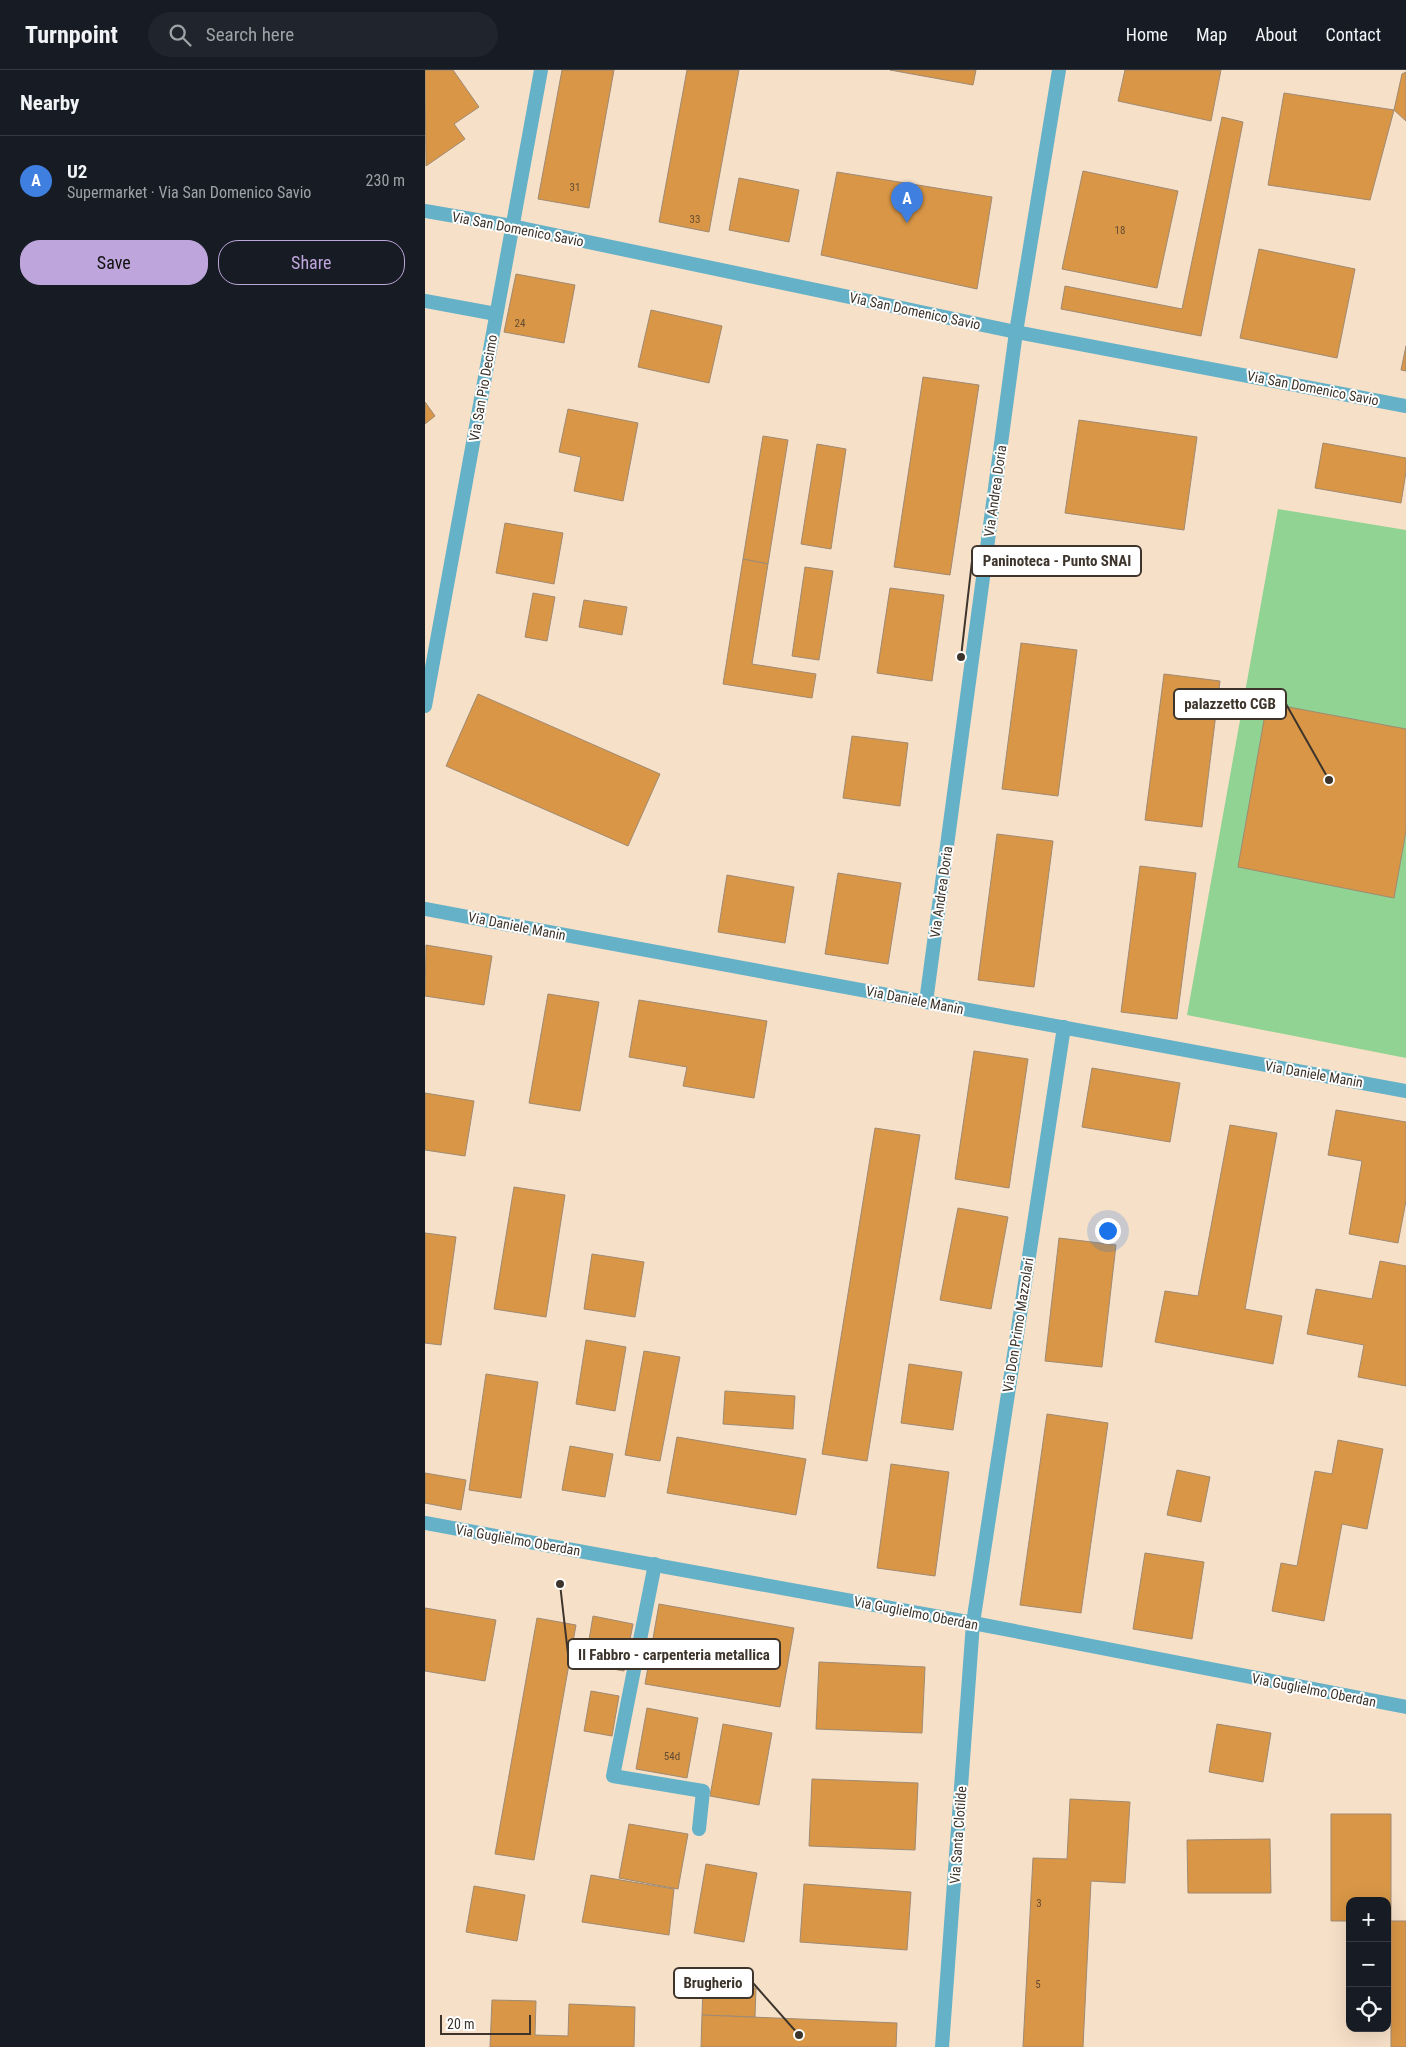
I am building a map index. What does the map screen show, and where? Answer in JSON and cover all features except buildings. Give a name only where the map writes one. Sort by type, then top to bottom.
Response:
[{"type":"street","name":"Via San Pio Decimo","points":[[425,706],[541,70]]},
{"type":"street","name":"Via Andrea Doria","points":[[926,1002],[1016,332],[1059,70]]},
{"type":"street","name":"Via San Domenico Savio","points":[[425,211],[512,226],[1016,332],[1406,406]]},
{"type":"street","points":[[425,301],[496,314]]},
{"type":"street","name":"Via Daniele Manin","points":[[425,909],[1406,1091]]},
{"type":"street","name":"Via Don Primo Mazzolari","points":[[973,1623],[1064,1028]]},
{"type":"street","name":"Via Guglielmo Oberdan","points":[[425,1523],[973,1623],[1406,1708]]},
{"type":"street","points":[[655,1564],[613,1776],[703,1792],[699,1830]]},
{"type":"street","name":"Via Santa Clotilde","points":[[942,2047],[973,1623]]},
{"type":"green space","points":[[1278,509],[1406,530],[1406,1058],[1187,1015]]},
{"type":"place","name":"U2","points":[[907,223]]},
{"type":"place","name":"Paninoteca - Punto SNAI","points":[[961,657]]},
{"type":"place","name":"palazzetto CGB","points":[[1329,780]]},
{"type":"place","name":"Il Fabbro - carpenteria metallica","points":[[560,1584]]},
{"type":"place","name":"Brugherio","points":[[799,2035]]}]
